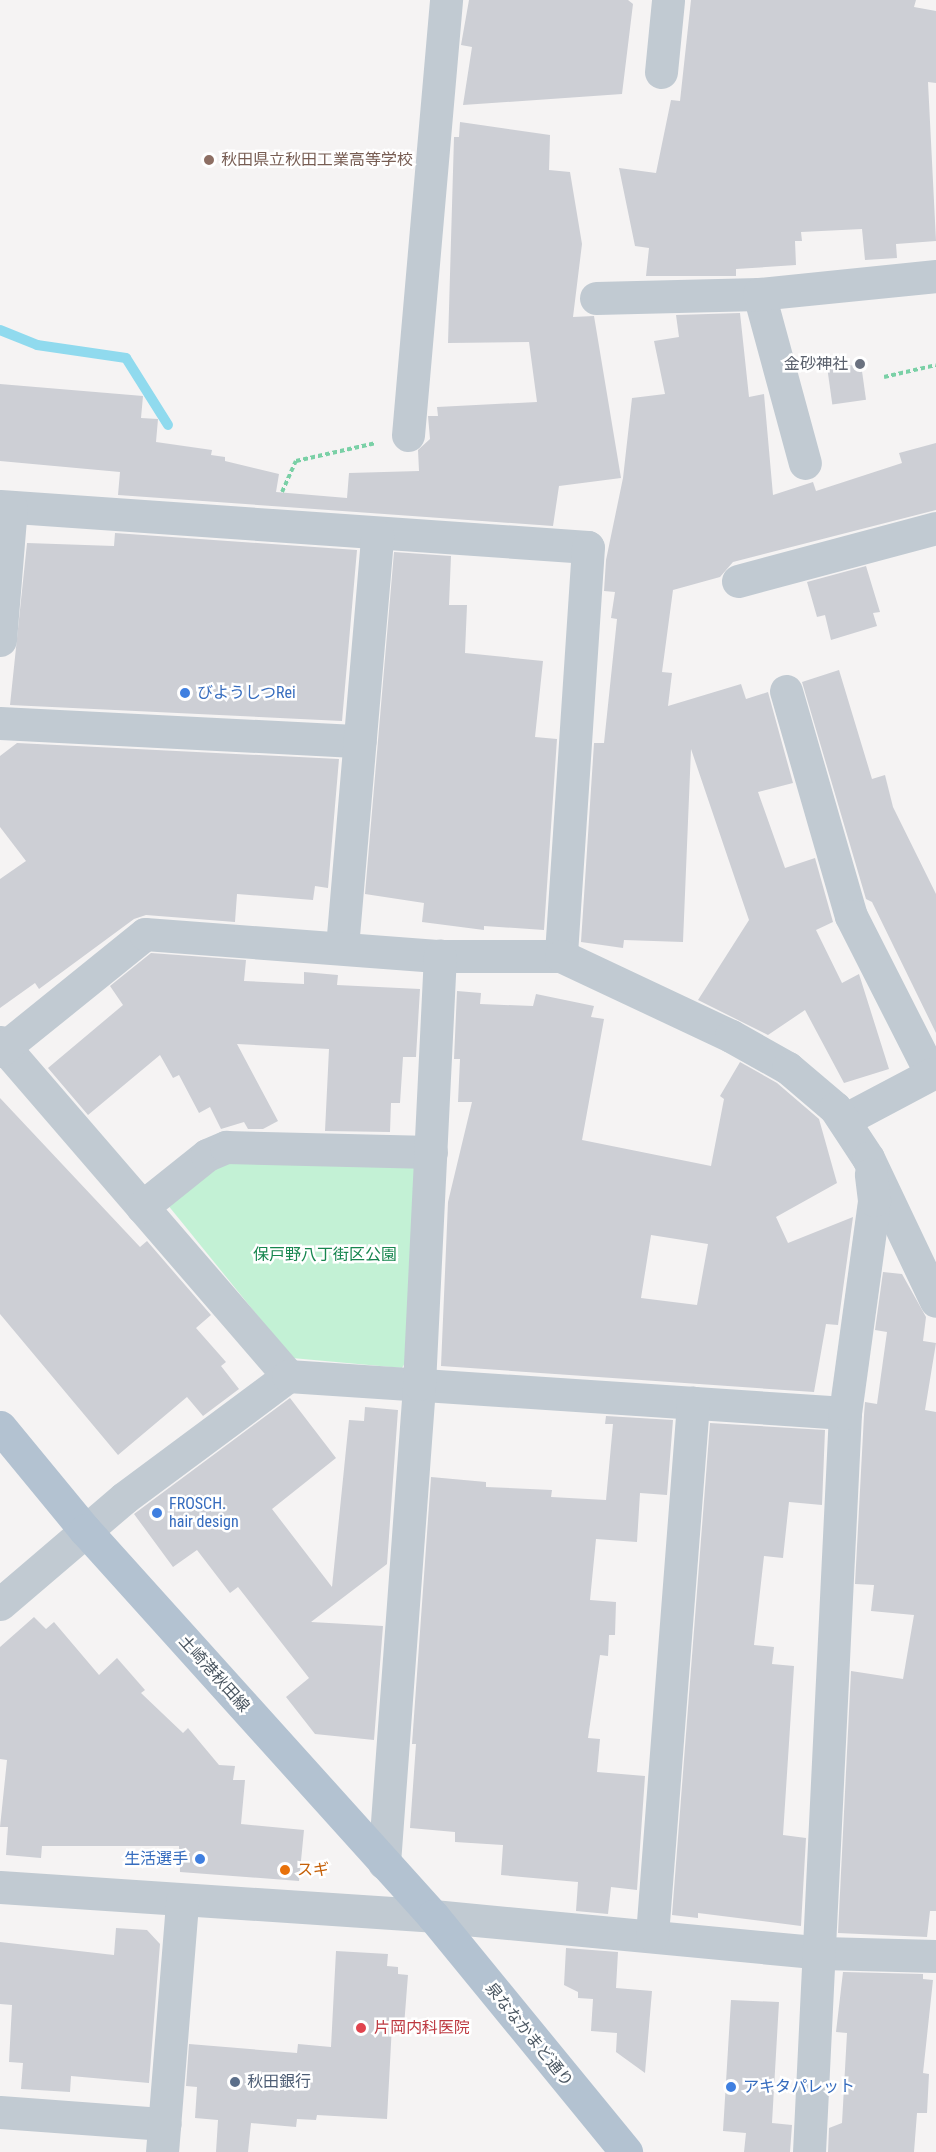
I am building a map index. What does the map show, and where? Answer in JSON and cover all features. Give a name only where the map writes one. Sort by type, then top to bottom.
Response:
[{"type":"main road","name":"土崎港秋田線","points":[[0,1427],[85,1530],[433,1916]]},
{"type":"main road","name":"泉ななかまど通り","points":[[433,1916],[626,2152]]},
{"type":"street","points":[[408,435],[446,0]]},
{"type":"street","points":[[661,72],[668,0]]},
{"type":"street","points":[[596,298],[759,294],[936,276]]},
{"type":"street","points":[[759,294],[805,463]]},
{"type":"street","points":[[0,640],[6,507],[376,535],[588,547],[561,956]]},
{"type":"street","points":[[738,581],[936,528]]},
{"type":"street","points":[[342,947],[376,535]]},
{"type":"street","points":[[786,691],[851,916],[931,1074],[844,1120]]},
{"type":"street","points":[[0,723],[360,741]]},
{"type":"street","points":[[288,1376],[2,1047],[145,933],[440,956],[561,956],[731,1036],[788,1068],[844,1120],[868,1158],[936,1301]]},
{"type":"street","points":[[384,1863],[419,1384],[440,956]]},
{"type":"street","points":[[142,1207],[207,1155],[226,1147],[430,1152]]},
{"type":"street","points":[[809,2152],[822,1953],[845,1413],[874,1200],[868,1158]]},
{"type":"street","points":[[0,1605],[85,1530],[288,1376],[845,1413]]},
{"type":"street","points":[[652,1935],[693,1403]]},
{"type":"street","points":[[0,1887],[182,1901],[433,1916],[652,1935],[822,1953],[936,1956]]},
{"type":"street","points":[[0,2112],[164,2138],[182,1901]]},
{"type":"path","points":[[884,377],[936,365]]},
{"type":"path","points":[[275,528],[284,485],[296,461],[408,435]]},
{"type":"green space","name":"保戸野八丁街区公園","points":[[216,1164],[413,1164],[421,1172],[410,1354],[402,1368],[292,1358],[167,1204]]},
{"type":"building","points":[[469,0],[628,0],[633,4],[622,94],[463,105],[472,47],[461,45]]},
{"type":"building","points":[[691,0],[916,0],[914,7],[936,11],[936,83],[928,82],[936,241],[896,244],[897,258],[865,260],[862,229],[801,232],[802,241],[795,241],[796,265],[736,269],[736,276],[646,276],[649,248],[635,246],[619,168],[656,173],[671,100],[680,101]]},
{"type":"building","points":[[460,122],[550,135],[549,170],[570,172],[582,244],[573,317],[594,316],[621,478],[559,486],[553,526],[118,495],[120,472],[0,461],[0,384],[143,396],[141,418],[158,419],[156,442],[212,450],[211,455],[225,457],[225,461],[279,474],[276,492],[347,498],[349,473],[419,471],[418,450],[430,439],[428,416],[438,416],[437,407],[537,402],[529,342],[448,343],[454,137],[459,137]]},
{"type":"building","points":[[740,313],[749,397],[764,394],[773,495],[813,482],[816,491],[902,463],[899,453],[936,443],[936,510],[733,562],[720,577],[673,590],[662,672],[672,673],[668,706],[741,684],[746,699],[768,692],[793,783],[758,792],[785,868],[815,858],[833,922],[816,930],[842,983],[859,974],[889,1069],[844,1083],[805,1010],[768,1035],[698,1000],[749,920],[691,749],[683,942],[624,940],[623,948],[581,942],[594,743],[604,743],[617,619],[611,618],[615,592],[604,591],[606,560],[623,478],[632,398],[665,394],[654,341],[679,337],[676,315]]},
{"type":"building","points":[[861,364],[866,400],[832,404],[827,369]]},
{"type":"building","points":[[115,533],[357,550],[342,721],[10,705],[27,543],[114,546]]},
{"type":"building","points":[[394,552],[451,556],[449,605],[467,605],[465,653],[543,661],[535,737],[557,739],[544,930],[484,926],[484,930],[422,922],[424,903],[365,894]]},
{"type":"building","points":[[866,566],[880,612],[873,613],[877,626],[831,640],[825,615],[817,617],[807,582]]},
{"type":"building","points":[[839,670],[872,779],[885,775],[893,807],[936,894],[936,1033],[872,902],[866,899],[802,682]]},
{"type":"building","points":[[17,743],[339,759],[328,888],[315,886],[313,900],[237,894],[235,922],[146,915],[134,919],[39,989],[35,983],[0,1008],[0,879],[26,861],[0,827],[0,756]]},
{"type":"building","points":[[151,953],[246,960],[244,981],[304,984],[304,972],[338,975],[337,985],[420,989],[416,1057],[403,1057],[400,1103],[391,1103],[390,1132],[325,1131],[329,1049],[237,1044],[278,1121],[263,1129],[248,1129],[244,1122],[221,1129],[210,1107],[199,1113],[179,1075],[173,1078],[160,1055],[88,1115],[48,1068],[123,1005],[110,986]]},
{"type":"building","points":[[457,991],[481,993],[480,1004],[533,1006],[536,994],[594,1006],[591,1017],[604,1019],[582,1140],[711,1166],[724,1099],[720,1096],[740,1062],[777,1083],[819,1119],[837,1183],[776,1217],[788,1243],[853,1217],[838,1325],[826,1324],[814,1392],[441,1366],[448,1202],[472,1102],[458,1102],[460,1059],[454,1059]],"holes":[[[651,1235],[708,1244],[697,1305],[641,1298]]]},
{"type":"building","points":[[0,1098],[140,1247],[147,1241],[211,1315],[196,1328],[226,1362],[221,1366],[239,1389],[203,1416],[187,1397],[118,1455],[0,1314]]},
{"type":"building","points":[[883,1272],[902,1274],[926,1317],[923,1341],[936,1343],[925,1410],[936,1412],[936,1911],[930,1911],[927,1937],[838,1933],[851,1671],[903,1679],[914,1615],[871,1611],[874,1585],[855,1584],[865,1402],[877,1404],[887,1332],[875,1330]]},
{"type":"building","points":[[290,1398],[336,1458],[272,1509],[332,1587],[349,1420],[364,1421],[365,1407],[398,1410],[387,1564],[311,1622],[383,1626],[374,1740],[315,1734],[286,1697],[309,1678],[238,1587],[230,1593],[197,1550],[173,1567],[134,1514]]},
{"type":"building","points":[[606,1416],[673,1420],[667,1495],[640,1493],[637,1542],[596,1539],[590,1600],[616,1602],[615,1635],[609,1635],[608,1656],[600,1655],[588,1738],[600,1739],[597,1772],[645,1776],[637,1890],[611,1887],[608,1914],[576,1911],[578,1882],[501,1875],[503,1845],[455,1842],[455,1832],[410,1828],[416,1744],[412,1744],[431,1477],[486,1482],[486,1487],[552,1490],[551,1497],[606,1500],[613,1424],[605,1424]]},
{"type":"building","points":[[710,1423],[825,1430],[822,1505],[789,1502],[783,1558],[764,1556],[754,1645],[774,1647],[772,1664],[794,1666],[783,1835],[806,1838],[801,1926],[698,1913],[698,1918],[672,1915]]},
{"type":"building","points":[[34,1617],[46,1629],[54,1622],[99,1675],[117,1658],[145,1690],[141,1693],[183,1733],[188,1728],[219,1765],[235,1766],[233,1780],[245,1780],[241,1824],[304,1830],[299,1881],[180,1872],[179,1846],[42,1846],[41,1858],[6,1855],[8,1827],[0,1827],[7,1760],[0,1759],[0,1647]]},
{"type":"building","points":[[116,1928],[147,1930],[160,1944],[149,2083],[71,2076],[70,2092],[21,2089],[23,2063],[9,2062],[12,2005],[0,2004],[0,1942],[114,1955]]},
{"type":"building","points":[[566,1948],[618,1952],[616,1988],[652,1991],[645,2073],[616,2052],[617,2033],[591,2031],[593,1999],[578,1998],[578,1992],[564,1985]]},
{"type":"building","points":[[336,1951],[388,1954],[387,1966],[398,1967],[398,1974],[408,1975],[404,2026],[392,2025],[387,2119],[317,2115],[316,2120],[297,2119],[296,2127],[251,2123],[248,2152],[216,2152],[218,2120],[195,2118],[197,2087],[186,2086],[189,2044],[297,2053],[298,2044],[331,2047]]},
{"type":"building","points":[[843,1972],[923,1974],[923,1979],[933,1980],[923,2073],[929,2074],[927,2113],[917,2113],[914,2152],[828,2152],[829,2128],[842,2123],[847,2033],[836,2032]]},
{"type":"building","points":[[731,2000],[779,2002],[772,2123],[792,2125],[790,2152],[744,2152],[746,2133],[723,2131]]},
{"type":"waterway","points":[[0,330],[37,345],[126,358],[168,425]]},
{"type":"place","name":"秋田県立秋田工業高等学校","points":[[209,160]]},
{"type":"place","name":"金砂神社","points":[[860,364]]},
{"type":"place","name":"びようしつRei","points":[[185,693]]},
{"type":"place","name":"FROSCH. hair design","points":[[157,1513]]},
{"type":"place","name":"生活選手","points":[[200,1859]]},
{"type":"place","name":"スギ","points":[[285,1870]]},
{"type":"place","name":"片岡内科医院","points":[[361,2028]]},
{"type":"place","name":"秋田銀行","points":[[235,2082]]},
{"type":"place","name":"アキタパレット","points":[[731,2087]]}]
